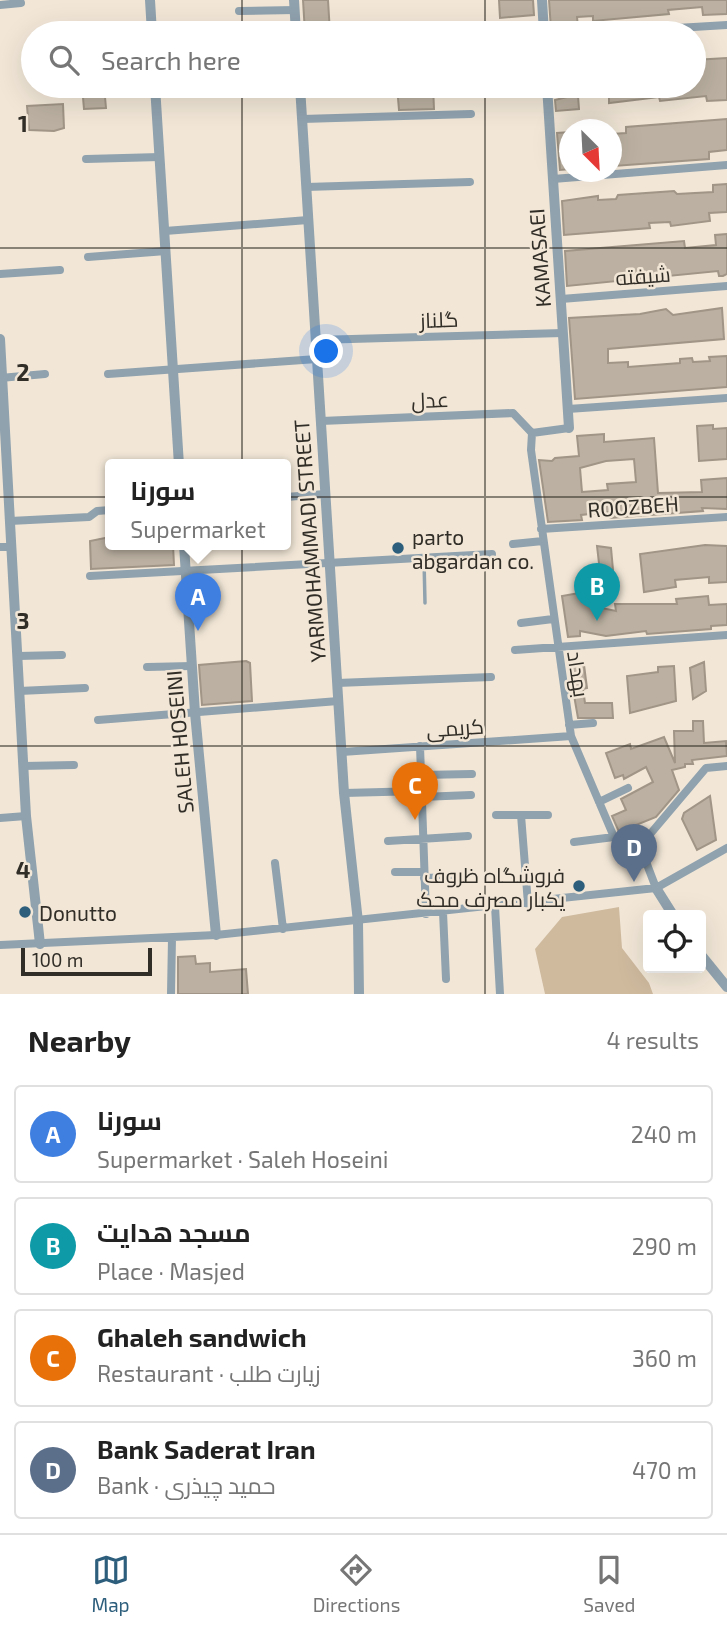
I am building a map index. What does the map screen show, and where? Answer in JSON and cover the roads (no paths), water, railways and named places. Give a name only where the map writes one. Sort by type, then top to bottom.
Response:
[{"type":"street","points":[[150,0],[151,21]]},
{"type":"street","points":[[542,0],[543,21]]},
{"type":"street","points":[[0,5],[21,4]]},
{"type":"street","points":[[239,11],[295,5]]},
{"type":"street","points":[[706,26],[727,25]]},
{"type":"street","points":[[156,98],[179,459]]},
{"type":"street","name":"YARMOHAMMADI STREET","points":[[301,98],[344,793],[358,922],[359,994]]},
{"type":"street","name":"KAMASAEI","points":[[548,98],[569,428]]},
{"type":"street","points":[[302,119],[471,114]]},
{"type":"street","points":[[86,159],[160,157]]},
{"type":"street","points":[[553,179],[727,165]]},
{"type":"street","points":[[306,187],[471,182]]},
{"type":"street","points":[[164,231],[308,220]]},
{"type":"street","points":[[88,257],[166,251]]},
{"type":"street","points":[[0,274],[60,270]]},
{"type":"street","name":"شیفته","points":[[561,299],[727,286]]},
{"type":"street","name":"گلناز","points":[[316,341],[563,333]]},
{"type":"street","points":[[0,339],[26,816],[40,944]]},
{"type":"street","points":[[108,374],[317,359]]},
{"type":"street","points":[[1,378],[45,374]]},
{"type":"street","points":[[568,410],[727,398]]},
{"type":"street","name":"عدل","points":[[321,421],[513,413],[532,433]]},
{"type":"street","points":[[532,433],[569,428]]},
{"type":"street","name":"بهداد","points":[[532,433],[531,450],[541,529],[571,736],[614,837]]},
{"type":"street","points":[[291,497],[325,494]]},
{"type":"street","points":[[10,521],[89,517],[97,511],[105,510]]},
{"type":"street","name":"ROOZBEH","points":[[541,529],[727,517]]},
{"type":"street","points":[[513,544],[543,541]]},
{"type":"street","points":[[0,547],[11,547]]},
{"type":"street","name":"SALEH HOSEINI","points":[[184,550],[195,713],[216,935]]},
{"type":"street","points":[[90,576],[492,554]]},
{"type":"street","points":[[521,623],[553,619]]},
{"type":"street","points":[[515,650],[727,635]]},
{"type":"street","points":[[18,656],[62,655]]},
{"type":"street","points":[[148,667],[192,666]]},
{"type":"street","points":[[337,683],[491,677]]},
{"type":"street","points":[[19,691],[85,688]]},
{"type":"street","points":[[98,720],[338,701]]},
{"type":"street","points":[[569,726],[593,723]]},
{"type":"street","name":"کریمی","points":[[342,752],[571,736]]},
{"type":"street","points":[[420,747],[426,914]]},
{"type":"street","points":[[24,766],[74,765]]},
{"type":"street","points":[[640,846],[706,768],[727,766]]},
{"type":"street","points":[[421,775],[472,774]]},
{"type":"street","points":[[599,802],[628,788]]},
{"type":"street","points":[[344,793],[471,795]]},
{"type":"street","points":[[496,816],[548,814]]},
{"type":"street","points":[[521,815],[528,904]]},
{"type":"street","points":[[0,818],[26,816]]},
{"type":"street","points":[[388,841],[468,836]]},
{"type":"street","points":[[573,842],[614,837],[640,846]]},
{"type":"street","points":[[640,846],[656,888],[670,910]]},
{"type":"street","points":[[0,945],[216,935],[528,904],[656,888],[727,848]]},
{"type":"street","points":[[275,863],[283,929]]},
{"type":"street","points":[[394,873],[453,877]]},
{"type":"street","points":[[495,906],[500,994]]},
{"type":"street","points":[[443,912],[446,979]]},
{"type":"street","points":[[171,994],[172,938]]},
{"type":"street","points":[[706,961],[727,986]]},
{"type":"lane","points":[[424,557],[425,603]]},
{"type":"place","name":"parto abgardan co.","points":[[398,548]]},
{"type":"place","name":"مسجد هدایت","points":[[597,621]]},
{"type":"place","name":"سورنا","points":[[198,631]]},
{"type":"place","name":"Ghaleh sandwich","points":[[415,820]]},
{"type":"place","name":"Bank Saderat Iran","points":[[634,882]]},
{"type":"place","name":"فروشگاه ظروف یکبار مصرف محک","points":[[579,886]]},
{"type":"place","name":"Donutto","points":[[25,912]]}]
